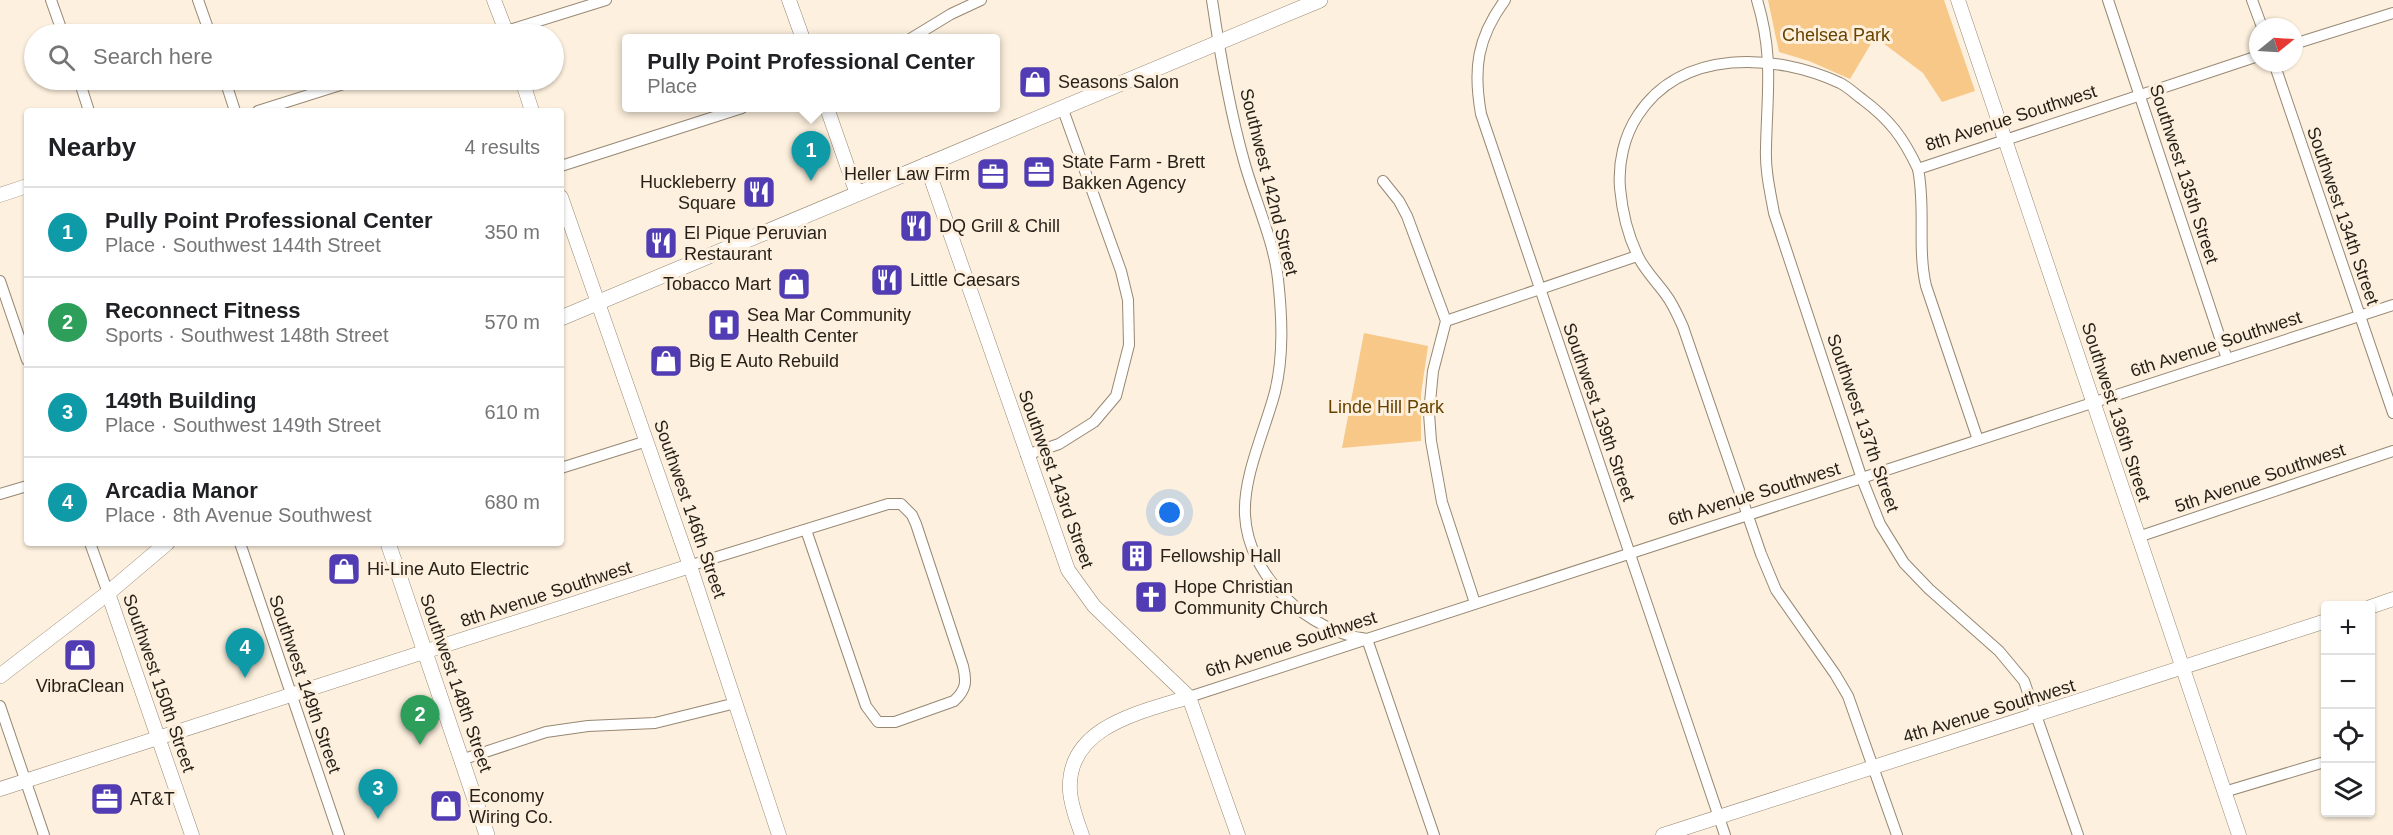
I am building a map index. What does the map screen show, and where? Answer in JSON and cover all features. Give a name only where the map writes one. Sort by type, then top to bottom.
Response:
[{"type":"main road","points":[[564,317],[1320,0]]},
{"type":"main road","points":[[0,676],[108,593],[163,546]]},
{"type":"main road","name":"Southwest 148th Street","points":[[389,546],[487,835]]},
{"type":"street","points":[[51,0],[59,24]]},
{"type":"street","points":[[198,0],[206,24]]},
{"type":"street","points":[[494,0],[500,24]]},
{"type":"street","points":[[533,24],[606,0]]},
{"type":"street","points":[[789,0],[800,34]]},
{"type":"street","points":[[918,34],[951,14],[981,0]]},
{"type":"street","name":"Southwest 142nd Street","points":[[1212,0],[1244,160],[1277,271],[1281,304],[1282,335],[1278,373],[1248,486],[1245,510],[1248,531],[1259,564],[1280,593],[1305,613],[1328,627],[1343,634],[1367,639]]},
{"type":"street","name":"Southwest 139th Street","points":[[1505,0],[1487,27],[1480,47],[1476,68],[1480,114],[1725,835]]},
{"type":"street","name":"Southwest 137th Street","points":[[1757,0],[1766,33],[1769,63],[1766,149],[1768,182],[1774,213],[1862,479],[1880,524],[1904,563],[2017,670],[2029,692],[2078,835]]},
{"type":"street","name":"Southwest 136th Street","points":[[1958,0],[2239,835]]},
{"type":"street","name":"Southwest 135th Street","points":[[2108,0],[2227,359]]},
{"type":"street","points":[[2252,0],[2259,18]]},
{"type":"street","points":[[2303,41],[2393,13]]},
{"type":"street","name":"8th Avenue Southwest","points":[[1637,256],[1620,187],[1620,165],[1630,127],[1641,110],[1665,86],[1699,68],[1734,62],[1769,63],[1808,71],[1842,84],[1880,112],[1894,126],[1918,168],[2249,59]]},
{"type":"street","name":"Southwest 134th Street","points":[[2277,72],[2393,413]]},
{"type":"street","points":[[82,90],[88,108]]},
{"type":"street","points":[[228,90],[234,108]]},
{"type":"street","points":[[267,108],[324,90]]},
{"type":"street","points":[[525,90],[531,108]]},
{"type":"street","points":[[1026,454],[1059,444],[1094,422],[1116,396],[1129,345],[1128,300],[1121,271],[1062,107]]},
{"type":"street","points":[[564,165],[730,112]]},
{"type":"street","points":[[828,112],[856,194]]},
{"type":"street","name":"Southwest 143rd Street","points":[[926,164],[1068,570],[1094,606],[1189,697],[1238,835]]},
{"type":"street","points":[[1918,168],[1923,192],[1921,264],[1923,275],[1978,440]]},
{"type":"street","points":[[1383,181],[1399,201],[1407,216],[1446,321],[1433,371],[1431,441],[1442,502],[1475,603]]},
{"type":"street","points":[[0,195],[24,187]]},
{"type":"street","name":"Southwest 146th Street","points":[[564,206],[736,703],[774,834]]},
{"type":"street","points":[[1446,321],[1637,256],[1668,298],[1683,327],[1746,515],[1776,590],[1848,696],[1898,835]]},
{"type":"street","points":[[0,281],[24,351]]},
{"type":"street","name":"6th Avenue Southwest","points":[[1082,835],[1070,793],[1074,765],[1082,749],[1096,733],[1125,717],[1630,552],[1862,479],[2094,401],[2393,306]]},
{"type":"street","points":[[564,467],[647,441]]},
{"type":"street","name":"5th Avenue Southwest","points":[[2138,537],[2393,451]]},
{"type":"street","points":[[0,495],[24,487]]},
{"type":"street","name":"8th Avenue Southwest","points":[[0,789],[690,566],[806,530],[898,503],[907,509],[916,524],[963,666],[966,678],[965,688],[954,701],[896,722],[878,722],[866,706],[806,530]]},
{"type":"street","name":"Southwest 150th Street","points":[[91,546],[192,835]]},
{"type":"street","name":"Southwest 149th Street","points":[[241,546],[339,835]]},
{"type":"street","points":[[2375,605],[2393,599]]},
{"type":"street","name":"4th Avenue Southwest","points":[[1663,835],[2321,622]]},
{"type":"street","points":[[1367,639],[1434,835]]},
{"type":"street","points":[[461,760],[546,732],[588,726],[664,722],[736,703]]},
{"type":"street","points":[[0,706],[44,835]]},
{"type":"street","points":[[2224,792],[2321,763]]},
{"type":"green space","name":"Chelsea Park","points":[[1768,0],[1944,0],[1975,91],[1942,102],[1923,73],[1875,37],[1850,79],[1809,61],[1779,52]]},
{"type":"green space","name":"Linde Hill Park","points":[[1364,333],[1428,346],[1421,394],[1421,441],[1342,448]]},
{"type":"place","name":"Seasons Salon","points":[[1035,82]]},
{"type":"place","name":"State Farm - Brett Bakken Agency","points":[[1039,172]]},
{"type":"place","name":"Heller Law Firm","points":[[993,174]]},
{"type":"place","name":"Pully Point Professional Center","points":[[811,181]]},
{"type":"place","name":"Huckleberry Square","points":[[759,192]]},
{"type":"place","name":"DQ Grill & Chill","points":[[916,226]]},
{"type":"place","name":"El Pique Peruvian Restaurant","points":[[661,243]]},
{"type":"place","name":"Little Caesars","points":[[887,280]]},
{"type":"place","name":"Tobacco Mart","points":[[794,284]]},
{"type":"place","name":"Sea Mar Community Health Center","points":[[724,325]]},
{"type":"place","name":"Big E Auto Rebuild","points":[[666,361]]},
{"type":"place","name":"Fellowship Hall","points":[[1137,556]]},
{"type":"place","name":"Hi-Line Auto Electric","points":[[344,569]]},
{"type":"place","name":"Hope Christian Community Church","points":[[1151,597]]},
{"type":"place","name":"VibraClean","points":[[80,655]]},
{"type":"place","name":"Arcadia Manor","points":[[245,678]]},
{"type":"place","name":"Reconnect Fitness","points":[[420,745]]},
{"type":"place","name":"AT&T","points":[[107,799]]},
{"type":"place","name":"Economy Wiring Co.","points":[[446,806]]},
{"type":"place","name":"149th Building","points":[[378,819]]}]
